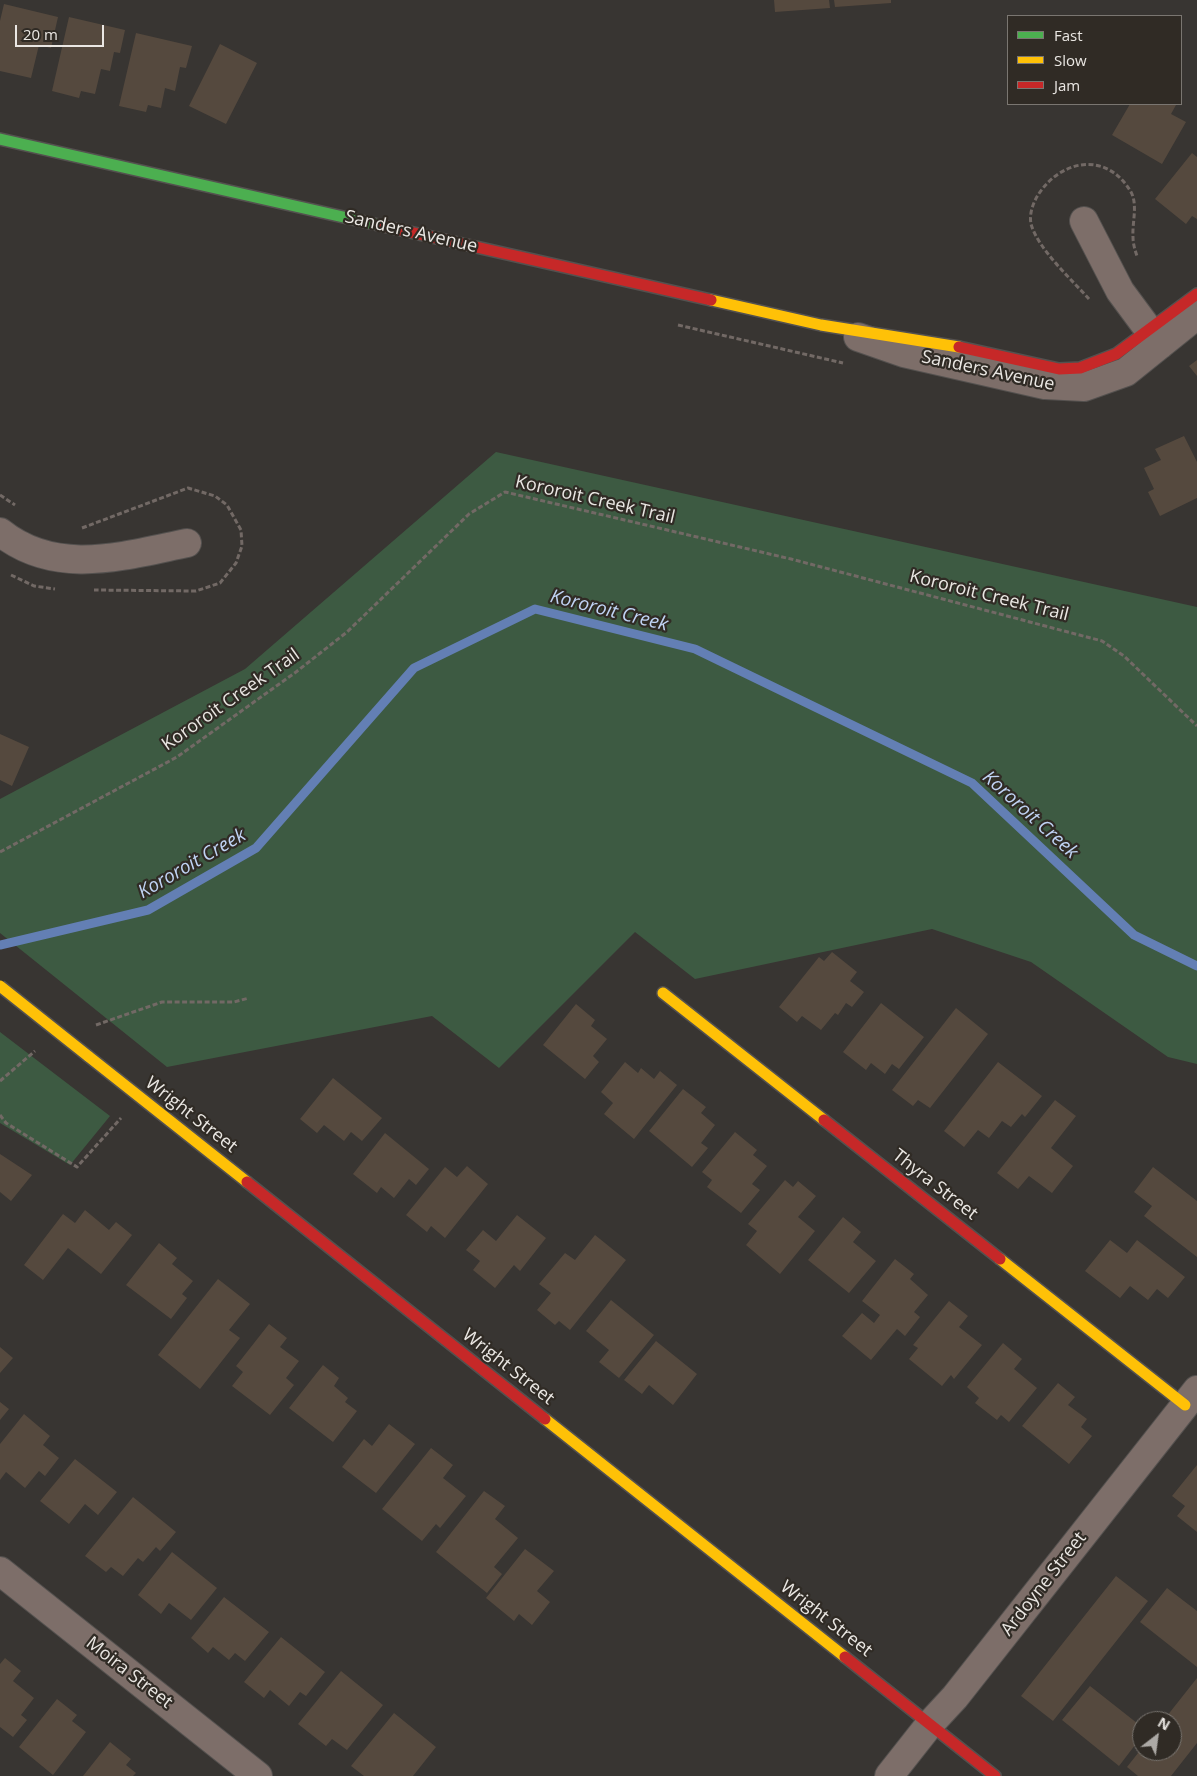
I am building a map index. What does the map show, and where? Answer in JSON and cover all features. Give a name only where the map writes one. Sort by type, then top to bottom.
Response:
[{"type":"street","name":"Sanders Avenue","points":[[0,138],[821,325],[904,353],[1045,386],[1084,387],[1126,372],[1154,337],[1197,294]]},
{"type":"street","points":[[1084,221],[1120,291],[1154,337]]},
{"type":"street","name":"Sanders Avenue","points":[[1154,337],[1197,315]]},
{"type":"street","points":[[0,532],[23,548],[41,555],[61,559],[86,560],[119,557],[187,543]]},
{"type":"street","name":"Wright Street","points":[[0,986],[995,1776]]},
{"type":"street","name":"Thyra Street","points":[[663,993],[1191,1397]]},
{"type":"street","name":"Ardoyne Street","points":[[889,1776],[930,1724],[955,1697],[1191,1397]]},
{"type":"street","name":"Moira Street","points":[[0,1571],[258,1776]]},
{"type":"path","name":"Kororoit Creek Trail","points":[[0,852],[177,757],[296,672],[348,632],[469,514],[505,492],[801,562],[1102,641],[1124,656],[1197,726]]},
{"type":"path","points":[[89,1028],[162,1002],[234,1002],[249,998]]},
{"type":"path","points":[[0,1082],[36,1050]]},
{"type":"path","points":[[0,1115],[6,1123],[78,1166],[138,1096]]},
{"type":"green space","points":[[496,452],[1197,607],[1197,1064],[1168,1057],[1031,962],[932,929],[695,979],[635,932],[499,1068],[432,1016],[167,1067],[0,933],[0,799],[245,669]]},
{"type":"green space","points":[[0,1032],[110,1116],[70,1165],[0,1123]]},
{"type":"building","points":[[774,0],[829,0],[830,8],[775,12]]},
{"type":"building","points":[[834,0],[891,0],[891,3],[835,7]]},
{"type":"building","points":[[4,4],[58,17],[51,48],[39,45],[31,78],[0,71],[0,21]]},
{"type":"building","points":[[69,17],[125,30],[120,53],[114,52],[110,71],[101,69],[95,94],[81,91],[79,98],[52,91]]},
{"type":"building","points":[[136,33],[192,46],[186,68],[180,67],[175,91],[165,88],[161,108],[148,105],[146,112],[119,106]]},
{"type":"building","points":[[220,44],[257,63],[226,124],[189,106]]},
{"type":"building","points":[[1129,105],[1176,105],[1171,114],[1186,122],[1162,164],[1112,135]]},
{"type":"building","points":[[1192,153],[1197,157],[1197,219],[1192,216],[1186,224],[1155,199]]},
{"type":"building","points":[[1197,360],[1197,376],[1189,366]]},
{"type":"building","points":[[1184,436],[1197,462],[1197,498],[1160,516],[1148,492],[1154,489],[1144,468],[1161,460],[1155,449]]},
{"type":"building","points":[[0,734],[29,747],[12,786],[0,780]]},
{"type":"building","points":[[832,952],[857,972],[850,981],[864,992],[852,1007],[846,1003],[838,1015],[835,1013],[821,1030],[802,1016],[797,1022],[779,1007],[819,957],[824,961]]},
{"type":"building","points":[[881,1003],[924,1037],[899,1069],[892,1064],[885,1074],[871,1063],[866,1070],[843,1052]]},
{"type":"building","points":[[576,1004],[595,1020],[591,1026],[607,1039],[593,1056],[599,1062],[585,1079],[543,1045]]},
{"type":"building","points":[[956,1008],[988,1034],[930,1108],[918,1100],[913,1106],[892,1090]]},
{"type":"building","points":[[625,1062],[638,1073],[641,1068],[654,1079],[660,1071],[677,1085],[634,1139],[604,1114],[613,1103],[601,1092]]},
{"type":"building","points":[[998,1062],[1042,1096],[1025,1117],[1022,1114],[1011,1127],[1002,1121],[989,1138],[978,1130],[964,1147],[944,1131]]},
{"type":"building","points":[[333,1078],[382,1118],[362,1141],[351,1132],[344,1141],[324,1125],[317,1133],[300,1119]]},
{"type":"building","points":[[683,1089],[706,1107],[701,1113],[715,1125],[701,1143],[708,1148],[692,1167],[649,1131]]},
{"type":"building","points":[[1055,1100],[1076,1116],[1051,1148],[1073,1166],[1052,1193],[1029,1176],[1018,1189],[997,1173]]},
{"type":"building","points":[[735,1132],[757,1150],[753,1155],[767,1166],[752,1184],[760,1190],[741,1213],[707,1187],[712,1180],[702,1172]]},
{"type":"building","points":[[385,1133],[429,1169],[416,1185],[409,1179],[394,1198],[381,1187],[377,1193],[353,1174]]},
{"type":"building","points":[[0,1154],[32,1175],[11,1201],[0,1192]]},
{"type":"building","points":[[467,1166],[488,1184],[445,1238],[431,1226],[427,1232],[406,1215],[445,1167],[457,1177]]},
{"type":"building","points":[[1153,1167],[1197,1201],[1197,1257],[1144,1216],[1152,1206],[1134,1192]]},
{"type":"building","points":[[785,1180],[793,1187],[798,1181],[816,1196],[798,1217],[815,1231],[780,1274],[746,1245],[757,1231],[748,1224]]},
{"type":"building","points":[[85,1210],[109,1230],[116,1222],[132,1235],[101,1274],[68,1248],[43,1280],[24,1265],[63,1214],[75,1223]]},
{"type":"building","points":[[517,1215],[546,1238],[520,1271],[514,1265],[495,1288],[473,1270],[480,1261],[466,1250],[483,1230],[496,1241]]},
{"type":"building","points":[[843,1217],[861,1232],[853,1242],[876,1261],[849,1293],[808,1260]]},
{"type":"building","points":[[595,1235],[626,1260],[570,1330],[559,1321],[555,1325],[537,1310],[551,1293],[539,1284],[565,1253],[575,1260]]},
{"type":"building","points":[[1110,1240],[1127,1253],[1137,1240],[1185,1277],[1168,1298],[1157,1289],[1148,1300],[1130,1286],[1120,1298],[1085,1271]]},
{"type":"building","points":[[159,1243],[177,1258],[172,1264],[193,1281],[182,1294],[187,1298],[171,1319],[126,1285]]},
{"type":"building","points":[[895,1259],[914,1274],[910,1279],[928,1295],[914,1312],[920,1317],[905,1336],[897,1329],[871,1360],[842,1336],[862,1313],[874,1323],[880,1315],[862,1301]]},
{"type":"building","points":[[218,1279],[250,1304],[229,1330],[240,1338],[200,1389],[158,1355]]},
{"type":"building","points":[[611,1300],[654,1335],[619,1378],[599,1362],[609,1350],[586,1331]]},
{"type":"building","points":[[949,1301],[968,1316],[959,1327],[982,1345],[954,1379],[951,1375],[942,1386],[909,1359],[918,1348],[913,1345]]},
{"type":"building","points":[[269,1324],[287,1338],[280,1347],[299,1361],[286,1378],[294,1385],[270,1415],[232,1386],[243,1372],[236,1366]]},
{"type":"building","points":[[656,1341],[697,1374],[673,1405],[649,1385],[642,1394],[624,1380]]},
{"type":"building","points":[[1003,1343],[1022,1359],[1014,1369],[1037,1388],[1009,1422],[1001,1415],[997,1420],[975,1403],[979,1398],[967,1387]]},
{"type":"building","points":[[0,1347],[13,1358],[0,1373]]},
{"type":"building","points":[[323,1365],[339,1378],[334,1386],[348,1398],[345,1402],[357,1411],[333,1442],[289,1408]]},
{"type":"building","points":[[1058,1383],[1075,1397],[1068,1405],[1087,1419],[1081,1427],[1092,1436],[1069,1464],[1022,1426]]},
{"type":"building","points":[[0,1402],[9,1409],[0,1420]]},
{"type":"building","points":[[24,1414],[50,1436],[43,1445],[59,1458],[45,1476],[39,1471],[25,1488],[6,1472],[0,1480],[0,1444]]},
{"type":"building","points":[[389,1424],[415,1444],[376,1493],[342,1467],[364,1439],[372,1446]]},
{"type":"building","points":[[431,1448],[453,1465],[443,1478],[466,1496],[440,1528],[436,1524],[422,1541],[382,1509]]},
{"type":"building","points":[[75,1459],[117,1492],[98,1515],[85,1504],[69,1524],[40,1501]]},
{"type":"building","points":[[1197,1465],[1197,1532],[1177,1516],[1185,1506],[1172,1496]]},
{"type":"building","points":[[484,1491],[505,1506],[495,1519],[518,1538],[494,1567],[502,1574],[487,1593],[436,1552]]},
{"type":"building","points":[[133,1497],[176,1532],[160,1551],[156,1547],[143,1562],[138,1558],[123,1576],[111,1567],[106,1572],[85,1556]]},
{"type":"building","points":[[525,1549],[554,1571],[537,1591],[550,1602],[532,1625],[519,1614],[514,1621],[486,1598]]},
{"type":"building","points":[[172,1552],[217,1588],[191,1620],[169,1603],[161,1614],[138,1595]]},
{"type":"building","points":[[1116,1576],[1148,1601],[1053,1721],[1021,1696]]},
{"type":"building","points":[[1167,1588],[1197,1611],[1197,1667],[1140,1622]]},
{"type":"building","points":[[224,1597],[269,1632],[245,1661],[235,1653],[229,1660],[213,1647],[208,1653],[191,1638]]},
{"type":"building","points":[[281,1637],[325,1672],[306,1696],[300,1692],[289,1706],[270,1690],[264,1698],[244,1682]]},
{"type":"building","points":[[5,1658],[21,1671],[13,1681],[34,1698],[21,1715],[27,1720],[13,1737],[0,1727],[0,1664]]},
{"type":"building","points":[[341,1671],[383,1705],[347,1750],[332,1739],[326,1746],[298,1724]]},
{"type":"building","points":[[1197,1678],[1197,1743],[1171,1776],[1138,1776],[1127,1767],[1132,1761],[1182,1761],[1182,1711],[1171,1711]]},
{"type":"building","points":[[1090,1686],[1132,1719],[1132,1749],[1119,1766],[1062,1720]]},
{"type":"building","points":[[57,1699],[77,1715],[72,1721],[86,1732],[53,1775],[19,1747]]},
{"type":"building","points":[[394,1713],[436,1747],[413,1776],[364,1776],[351,1766]]},
{"type":"building","points":[[110,1742],[131,1759],[126,1765],[136,1773],[133,1776],[83,1776]]},
{"type":"waterway","name":"Kororoit Creek","points":[[0,945],[148,910],[256,848],[414,668],[535,609],[695,649],[972,783],[1134,935],[1197,966]]},
{"type":"traffic: fast","points":[[0,139],[383,226]]},
{"type":"traffic: slow","points":[[711,300],[821,325],[959,347]]},
{"type":"traffic: slow","points":[[0,986],[88,1056]]},
{"type":"traffic: slow","points":[[663,993],[824,1120]]},
{"type":"traffic: slow","points":[[88,1056],[247,1182]]},
{"type":"traffic: slow","points":[[1000,1259],[1185,1405]]},
{"type":"traffic: slow","points":[[545,1419],[845,1657]]},
{"type":"traffic: jam","points":[[383,226],[711,300]]},
{"type":"traffic: jam","points":[[959,347],[1059,369],[1080,368],[1116,354],[1197,294]]},
{"type":"traffic: jam","points":[[824,1120],[1000,1259]]},
{"type":"traffic: jam","points":[[247,1182],[545,1419]]},
{"type":"traffic: jam","points":[[845,1657],[995,1776]]}]
